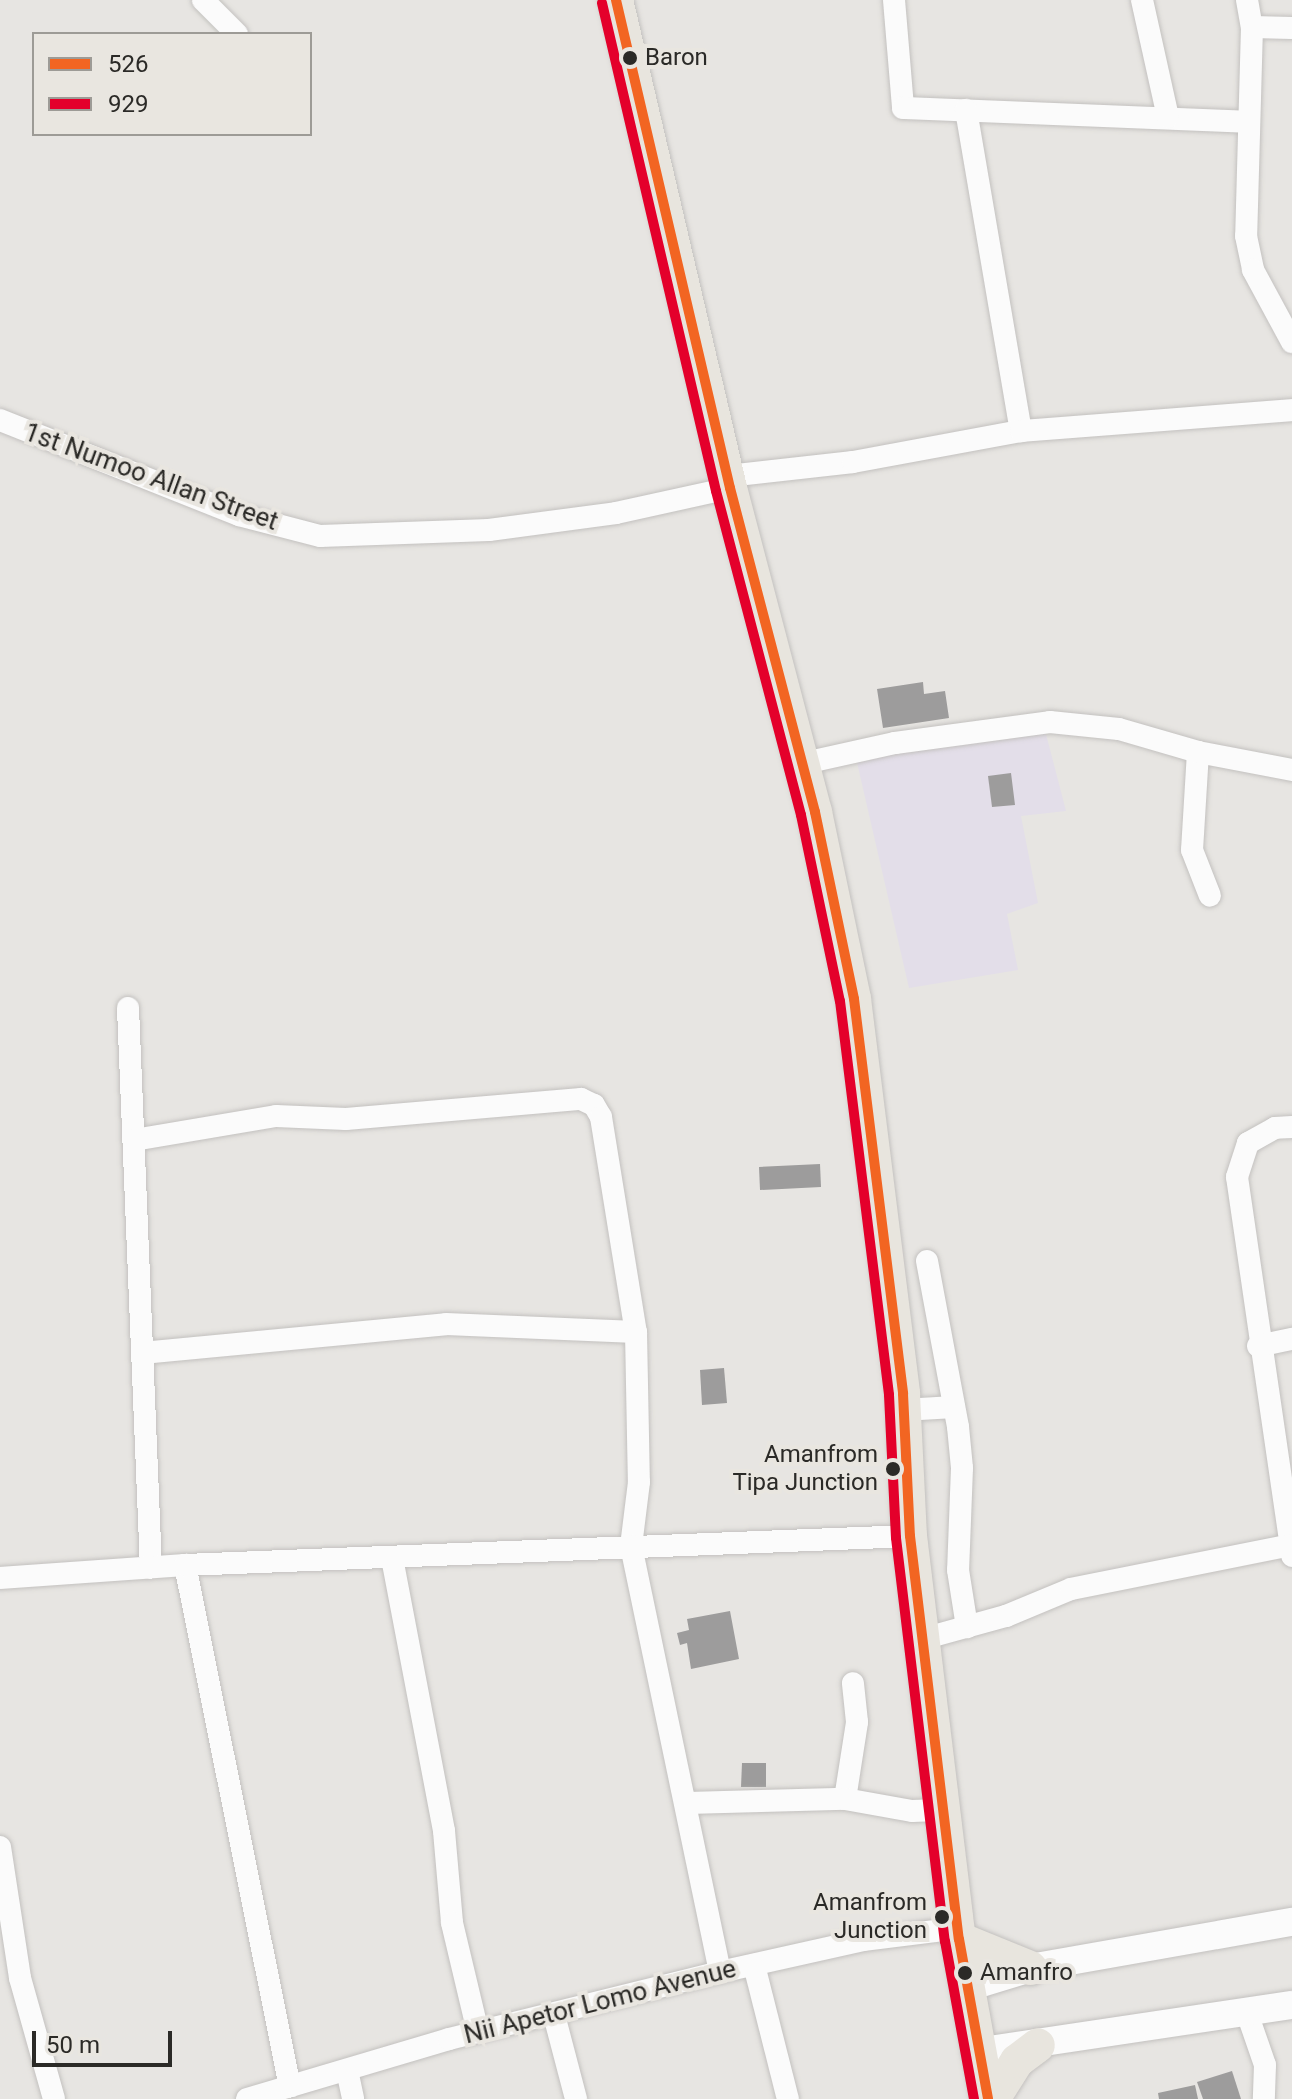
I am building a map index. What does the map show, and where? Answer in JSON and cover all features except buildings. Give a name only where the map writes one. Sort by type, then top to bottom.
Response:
[{"type":"main road","points":[[616,0],[854,999],[903,1410],[910,1536],[926,1638],[959,1934],[976,2052],[990,2099]]},
{"type":"main road","points":[[959,1934],[1030,1968]]},
{"type":"main road","points":[[990,2099],[1017,2061],[1038,2045]]},
{"type":"street","points":[[203,0],[235,32]]},
{"type":"street","points":[[894,0],[903,108],[1248,122]]},
{"type":"street","points":[[1142,0],[1168,117]]},
{"type":"street","points":[[1247,0],[1252,27],[1246,236],[1253,270],[1292,342]]},
{"type":"street","points":[[1252,27],[1292,28]]},
{"type":"street","points":[[966,110],[1021,431]]},
{"type":"street","name":"1st Numoo Allan Street","points":[[0,420],[239,515],[320,536],[489,530],[616,513],[729,482],[1021,431],[1292,410]]},
{"type":"street","points":[[800,764],[895,743],[1050,722],[1119,729],[1198,752],[1292,770]]},
{"type":"street","points":[[1198,752],[1192,850],[1210,896]]},
{"type":"street","points":[[128,1008],[151,1568]]},
{"type":"street","points":[[134,1140],[276,1116],[346,1119],[581,1099],[594,1105],[601,1117],[636,1332],[639,1482],[631,1546],[720,1972]]},
{"type":"street","points":[[926,1638],[967,1627],[1071,1589],[1291,1549],[1258,1346],[1239,1167],[1248,1143],[1258,1134],[1292,1127]]},
{"type":"street","points":[[927,1261],[962,1468],[958,1570],[967,1627]]},
{"type":"street","points":[[142,1353],[446,1324],[636,1332]]},
{"type":"street","points":[[1258,1346],[1292,1339]]},
{"type":"street","points":[[903,1410],[954,1407]]},
{"type":"street","points":[[0,1578],[185,1565],[910,1536]]},
{"type":"street","points":[[392,1558],[434,1770],[452,1923],[478,2032]]},
{"type":"street","points":[[185,1565],[290,2087]]},
{"type":"street","points":[[845,1799],[857,1722],[853,1683]]},
{"type":"street","points":[[687,1803],[845,1799],[912,1811],[946,1810]]},
{"type":"street","points":[[0,1847],[20,1978],[54,2099]]},
{"type":"street","points":[[968,1987],[1030,1968],[1292,1922]]},
{"type":"street","name":"Nii Apetor Lomo Avenue","points":[[247,2099],[478,2032],[720,1972],[863,1940],[959,1934]]},
{"type":"street","points":[[754,1965],[788,2099]]},
{"type":"street","points":[[976,2052],[1292,2005]]},
{"type":"street","points":[[1247,2013],[1265,2065],[1264,2099]]},
{"type":"street","points":[[554,2015],[576,2099]]},
{"type":"street","points":[[347,2070],[353,2099]]},
{"type":"shaded area","points":[[1046,734],[1066,811],[1021,816],[1038,903],[1007,914],[1018,970],[909,988],[855,754],[935,739]]},
{"type":"transit line","name":"526","points":[[616,0],[730,488],[815,812],[854,999],[903,1394],[910,1536],[959,1939],[988,2099]]},
{"type":"transit line","name":"929","points":[[602,3],[716,491],[801,815],[840,1001],[889,1395],[896,1538],[945,1941],[974,2099]]},
{"type":"place","name":"Baron","points":[[630,58]]},
{"type":"place","name":"Amanfrom Tipa Junction","points":[[893,1469]]},
{"type":"place","name":"Amanfrom Junction","points":[[942,1917]]},
{"type":"place","name":"Amanfro","points":[[965,1973]]}]
